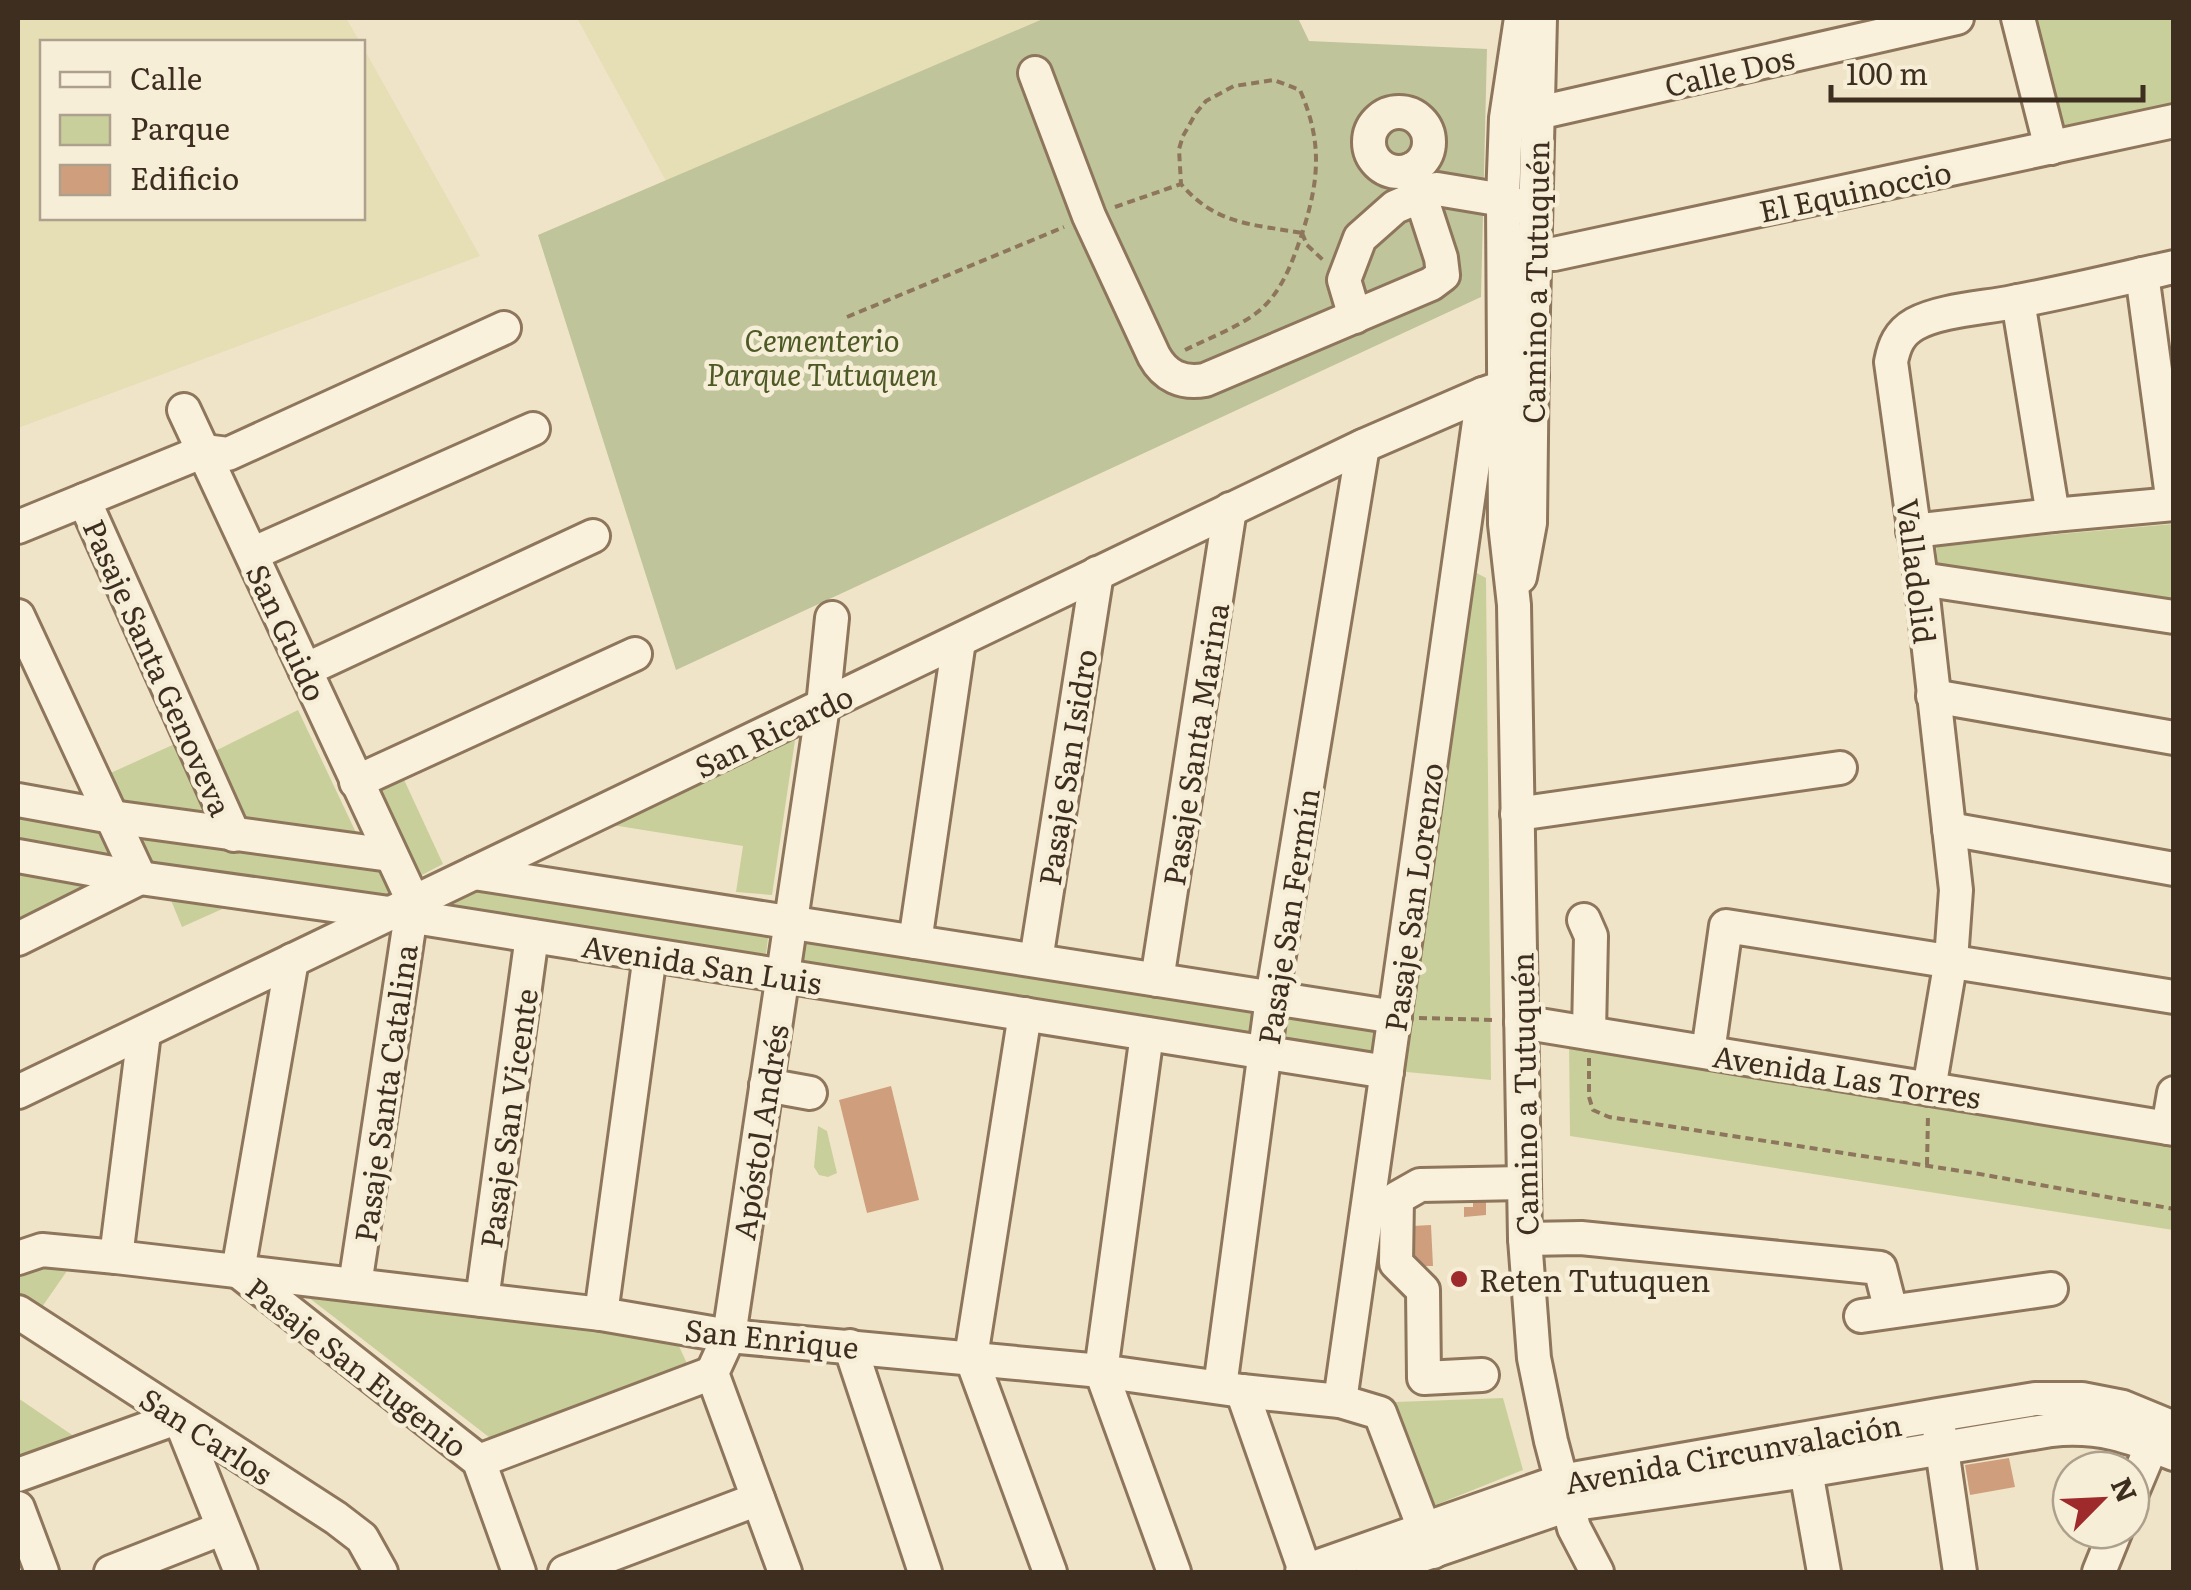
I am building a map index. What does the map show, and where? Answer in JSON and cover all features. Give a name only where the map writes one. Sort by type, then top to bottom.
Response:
[{"type":"street","name":"Camino a Tutuquén","points":[[1520,18],[1505,134],[1503,200],[1506,385],[1530,523],[1514,605],[1525,1240],[1534,1358],[1574,1528],[1597,1572]]},
{"type":"street","name":"Camino a Tutuquén","points":[[1506,385],[1536,254],[1540,18]]},
{"type":"street","name":"Calle Dos","points":[[1505,134],[1538,113],[1956,18]]},
{"type":"street","points":[[2018,18],[2051,148]]},
{"type":"street","points":[[1035,73],[1089,216],[1159,364],[1181,380],[1205,380],[1431,284],[1444,275],[1416,182]]},
{"type":"street","name":"El Equinoccio","points":[[1536,254],[1554,254],[2174,121]]},
{"type":"street","points":[[1416,182],[1503,200],[1536,212]]},
{"type":"street","points":[[1355,317],[1344,280],[1360,238],[1416,182]]},
{"type":"street","points":[[1913,531],[2173,504],[2158,270]]},
{"type":"street","name":"Valladolid","points":[[1929,1089],[1951,960],[1956,890],[1921,579],[1891,362],[1894,346],[1904,332],[1932,317],[2158,270]]},
{"type":"street","points":[[2018,301],[2053,515]]},
{"type":"street","points":[[18,527],[204,451],[228,454],[504,328]]},
{"type":"street","name":"San Ricardo","points":[[18,1092],[404,910],[1362,446],[1506,385]]},
{"type":"street","name":"Pasaje San Lorenzo","points":[[1340,1401],[1395,1016],[1506,385]]},
{"type":"street","name":"San Guido","points":[[184,410],[390,855]]},
{"type":"street","points":[[252,554],[533,430]]},
{"type":"street","name":"Pasaje San Fermín","points":[[1231,1389],[1272,998],[1362,446]]},
{"type":"street","name":"Pasaje Santa Genoveva","points":[[84,500],[234,834]]},
{"type":"street","name":"Pasaje Santa Marina","points":[[1158,980],[1230,509]]},
{"type":"street","points":[[305,670],[592,536]]},
{"type":"street","name":"Pasaje San Isidro","points":[[1036,960],[1097,574]]},
{"type":"street","points":[[1921,579],[2174,617]]},
{"type":"street","points":[[18,616],[140,878],[18,939]]},
{"type":"street","name":"Apóstol Andrés","points":[[712,1373],[729,1336],[823,706],[832,618]]},
{"type":"street","points":[[915,942],[959,640]]},
{"type":"street","points":[[356,782],[635,654]]},
{"type":"street","points":[[1933,696],[2174,738]]},
{"type":"street","points":[[1517,814],[1840,768]]},
{"type":"street","points":[[18,800],[112,817],[390,855],[404,910]]},
{"type":"street","points":[[1949,829],[2174,869]]},
{"type":"street","name":"Avenida San Luis","points":[[18,856],[140,878],[404,910],[532,936],[1387,1072]]},
{"type":"street","name":"Avenida San Luis","points":[[474,873],[1395,1016]]},
{"type":"street","name":"Pasaje Santa Catalina","points":[[355,1286],[404,910]]},
{"type":"street","points":[[1584,920],[1591,936],[1589,1033]]},
{"type":"street","points":[[1708,1052],[1726,926],[2174,997]]},
{"type":"street","name":"Pasaje San Vicente","points":[[482,1300],[532,936]]},
{"type":"street","points":[[601,1314],[650,954]]},
{"type":"street","points":[[238,1271],[292,960]]},
{"type":"street","points":[[1025,1014],[972,1357],[1050,1572]]},
{"type":"street","name":"Avenida Las Torres","points":[[1521,1022],[2171,1129]]},
{"type":"street","points":[[116,1257],[144,1032]]},
{"type":"street","points":[[1147,1034],[1102,1371],[1174,1572]]},
{"type":"street","points":[[766,1084],[810,1094]]},
{"type":"street","points":[[2171,1129],[2174,1093]]},
{"type":"street","points":[[1482,1375],[1424,1378],[1423,1290],[1396,1263],[1397,1198],[1420,1185],[1524,1183]]},
{"type":"street","points":[[1525,1240],[1581,1238],[1880,1268],[1876,1314],[2052,1290]]},
{"type":"street","name":"San Enrique","points":[[18,1258],[42,1250],[116,1257],[601,1314],[729,1336],[972,1357],[1340,1401],[1380,1413],[1429,1540]]},
{"type":"street","name":"Pasaje San Eugenio","points":[[238,1271],[479,1461],[519,1572]]},
{"type":"street","name":"San Carlos","points":[[18,1312],[336,1518],[362,1538],[380,1572]]},
{"type":"street","points":[[850,1346],[925,1572]]},
{"type":"street","points":[[479,1461],[712,1373],[786,1572]]},
{"type":"street","points":[[1231,1389],[1304,1572]]},
{"type":"street","points":[[18,1475],[179,1417],[241,1572]]},
{"type":"street","name":"Avenida Circunvalación","points":[[1304,1572],[1429,1540],[1564,1493],[1940,1432],[2088,1428],[2166,1442]]},
{"type":"street","points":[[1940,1432],[1960,1572]]},
{"type":"street","name":"Avenida Circunvalación","points":[[1564,1493],[1806,1471],[1940,1432]]},
{"type":"street","points":[[2151,1465],[2166,1442]]},
{"type":"street","points":[[1806,1471],[1824,1572]]},
{"type":"street","points":[[565,1572],[758,1499]]},
{"type":"street","points":[[18,1508],[42,1572]]},
{"type":"street","points":[[111,1572],[223,1528]]},
{"type":"street","name":"Avenida Circunvalación","points":[[1372,1572],[1429,1540]]},
{"type":"path","points":[[1159,364],[1255,315],[1291,267],[1314,196],[1317,157],[1312,121],[1300,90],[1274,80],[1234,86],[1206,101],[1183,136],[1179,150],[1180,184],[1218,215],[1247,225],[1302,233]]},
{"type":"path","points":[[846,317],[1089,216],[1180,184]]},
{"type":"path","points":[[1302,233],[1307,245],[1344,280]]},
{"type":"path","points":[[1395,1016],[1521,1022]]},
{"type":"path","points":[[1589,1033],[1588,1097],[1593,1110],[1609,1118],[1927,1165],[2174,1209]]},
{"type":"path","points":[[1927,1165],[1929,1089]]},
{"type":"shaded area","points":[[18,18],[346,18],[359,40],[40,40],[40,220],[365,220],[365,51],[480,256],[18,428]]},
{"type":"shaded area","points":[[577,18],[1045,18],[666,181]]},
{"type":"green space","name":"Cementerio Parque Tutuquen","points":[[1045,18],[1298,18],[1309,41],[1487,49],[1481,297],[676,670],[538,235]]},
{"type":"green space","points":[[2035,18],[2173,18],[2173,104],[2063,131]]},
{"type":"green space","points":[[2173,524],[2173,605],[1939,574],[1936,545]]},
{"type":"green space","points":[[1471,570],[1486,578],[1491,1080],[1396,1071]]},
{"type":"green space","points":[[298,710],[360,841],[244,826],[211,753]]},
{"type":"green space","points":[[797,727],[772,895],[736,892],[743,846],[606,824]]},
{"type":"green space","points":[[179,742],[216,823],[115,801],[104,776]]},
{"type":"green space","points":[[400,771],[443,864],[420,876],[374,781]]},
{"type":"green space","points":[[18,809],[107,824],[123,862],[18,844]]},
{"type":"green space","points":[[125,828],[383,866],[397,894],[378,901],[142,867]]},
{"type":"green space","points":[[18,863],[121,882],[18,933]]},
{"type":"green space","points":[[484,876],[770,923],[765,962],[427,909]]},
{"type":"green space","points":[[166,888],[240,901],[182,927]]},
{"type":"green space","points":[[799,929],[1265,1006],[1260,1037],[792,965]]},
{"type":"green space","points":[[1282,1003],[1382,1019],[1376,1055],[1277,1039]]},
{"type":"green space","points":[[1569,1042],[2173,1141],[2173,1230],[1570,1136]]},
{"type":"green space","points":[[818,1126],[827,1131],[837,1173],[828,1177],[819,1175],[814,1167]]},
{"type":"green space","points":[[42,1262],[69,1268],[42,1307],[18,1292],[18,1284],[22,1271]]},
{"type":"green space","points":[[299,1290],[673,1333],[689,1368],[494,1441]]},
{"type":"green space","points":[[18,1398],[78,1439],[18,1461]]},
{"type":"green space","points":[[1503,1398],[1523,1470],[1433,1506],[1395,1402]]},
{"type":"building","points":[[891,1086],[919,1200],[867,1213],[839,1100]]},
{"type":"building","points":[[1473,1185],[1486,1185],[1486,1215],[1464,1217],[1464,1207],[1473,1207]]},
{"type":"building","points":[[1431,1225],[1433,1266],[1414,1266],[1412,1226]]},
{"type":"building","points":[[2009,1458],[2015,1487],[1970,1495],[1965,1465]]},
{"type":"place","name":"Reten Tutuquen","points":[[1459,1279]]}]
